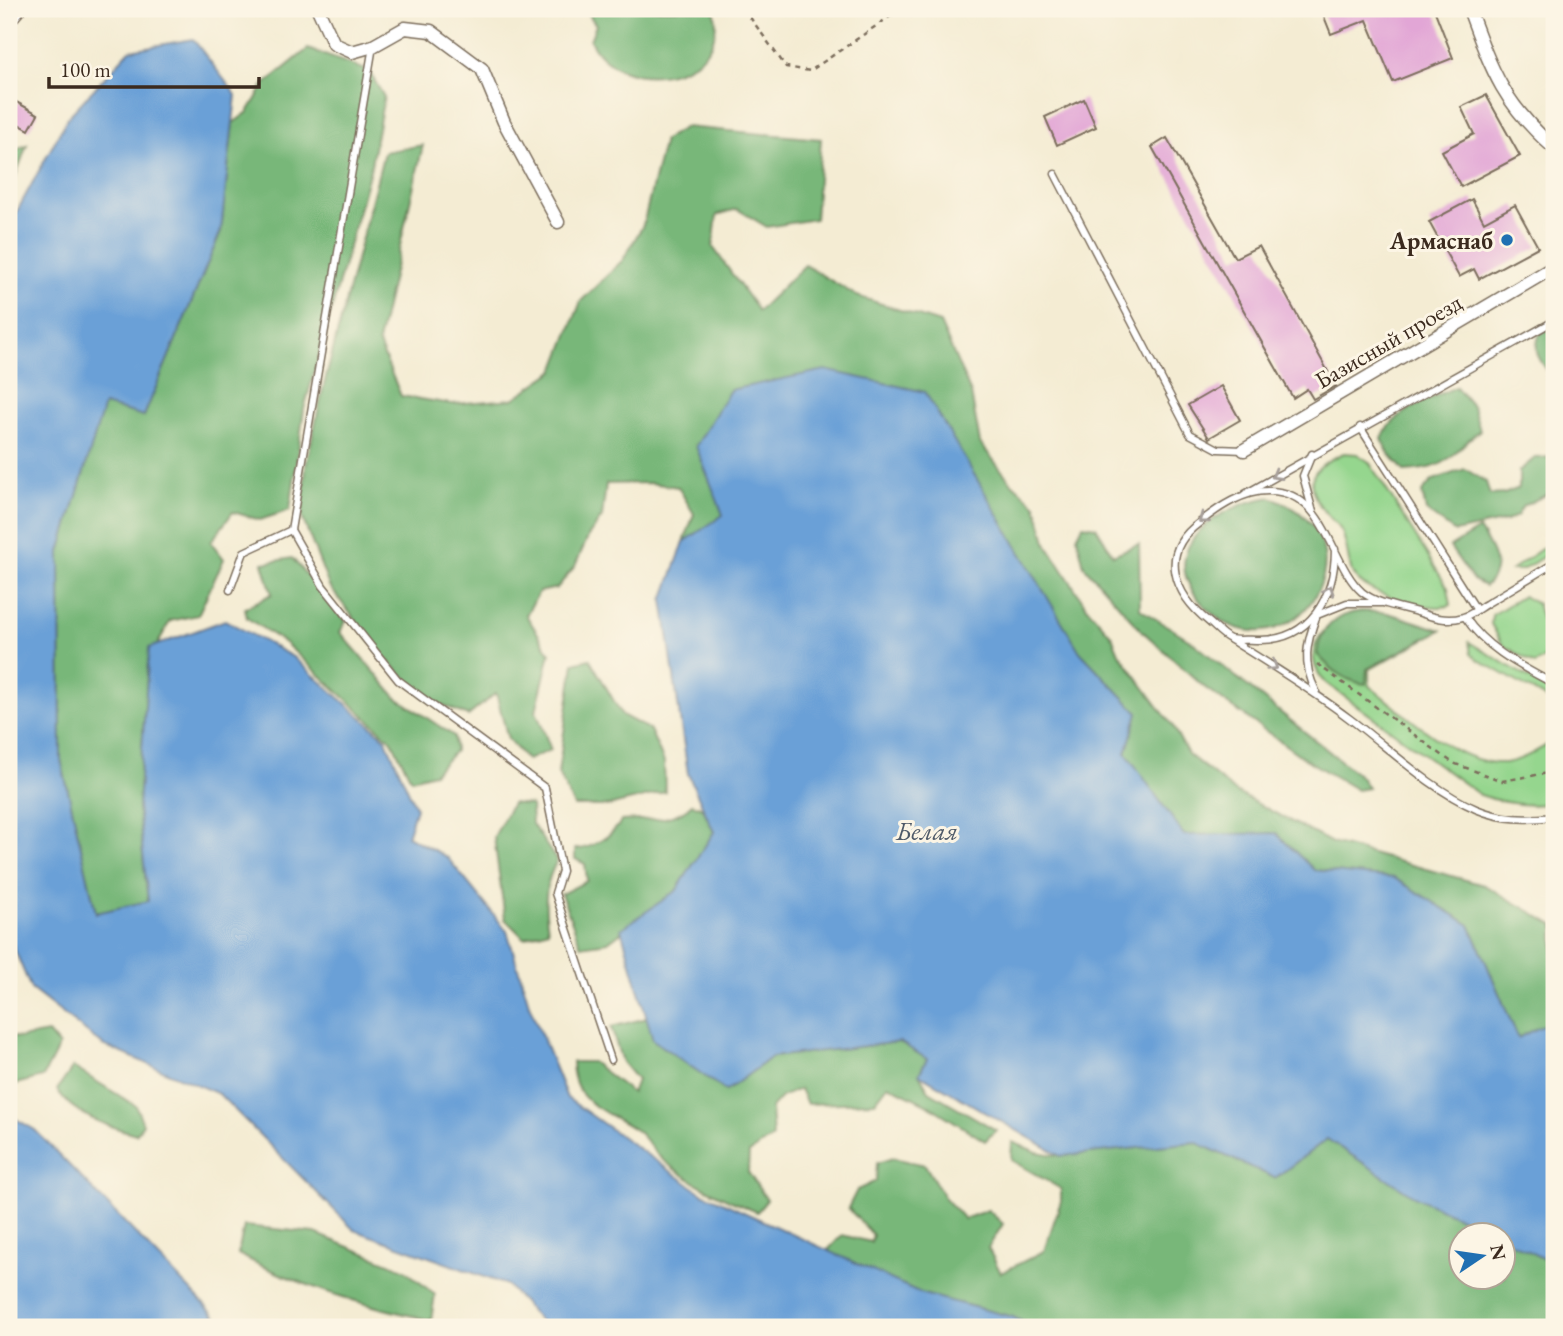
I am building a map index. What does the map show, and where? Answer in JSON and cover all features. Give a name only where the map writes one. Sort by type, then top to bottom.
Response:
[{"type":"street","points":[[318,9],[334,44],[352,52],[373,46],[405,28],[430,31],[482,69],[505,122],[558,222]]},
{"type":"street","points":[[1469,9],[1503,90],[1524,121],[1554,148]]},
{"type":"street","name":"Базисный проезд","points":[[1244,450],[1554,267]]},
{"type":"lane","points":[[9,25],[23,9]]},
{"type":"lane","points":[[373,46],[291,530],[323,586],[398,680],[545,788],[562,871],[555,893],[611,1060]]},
{"type":"lane","points":[[1055,174],[1191,434],[1219,449],[1244,450]]},
{"type":"lane","points":[[1554,321],[1360,427],[1241,496],[1184,534],[1173,559],[1180,592],[1201,616],[1229,639],[1318,694],[1438,786],[1475,808],[1500,817],[1554,817]]},
{"type":"lane","points":[[1360,427],[1476,609]]},
{"type":"lane","points":[[1312,454],[1303,476],[1305,493],[1313,513]]},
{"type":"lane","points":[[1241,496],[1272,490],[1294,499],[1313,513],[1328,531],[1349,576],[1363,593],[1383,603],[1444,620],[1465,617],[1554,563]]},
{"type":"lane","points":[[230,590],[244,552],[291,530]]},
{"type":"lane","points":[[1318,694],[1308,676],[1306,657],[1308,640],[1317,615],[1330,593],[1335,571],[1335,549]]},
{"type":"lane","points":[[1229,639],[1268,640],[1294,633],[1317,615],[1348,603],[1383,603]]},
{"type":"lane","points":[[1465,617],[1485,642],[1514,663],[1554,684]]},
{"type":"path","points":[[744,9],[786,67],[810,71],[901,9]]},
{"type":"path","points":[[1306,657],[1453,762],[1502,780],[1554,772]]},
{"type":"green space","points":[[585,9],[714,9],[715,33],[706,52],[690,66],[669,74],[646,75],[624,70],[604,59],[590,40],[596,25]]},
{"type":"green space","points":[[308,49],[369,71],[384,97],[370,170],[304,409],[290,510],[260,520],[233,512],[211,542],[224,559],[198,615],[170,621],[148,662],[138,807],[148,902],[96,913],[61,760],[60,552],[104,404],[144,416],[221,231],[233,123],[248,112],[265,84]]},
{"type":"green space","points":[[685,127],[821,139],[815,219],[767,227],[737,209],[717,215],[713,247],[758,311],[805,265],[857,296],[940,323],[971,393],[980,443],[1011,482],[1036,505],[1047,545],[1086,606],[1112,636],[1119,653],[1172,725],[1188,754],[1237,793],[1332,843],[1484,885],[1554,925],[1554,1020],[1518,1038],[1470,925],[1394,878],[1314,870],[1276,833],[1184,836],[1126,753],[1138,713],[1080,652],[696,446],[724,515],[684,542],[694,514],[678,487],[650,483],[606,484],[602,517],[589,535],[575,566],[557,588],[539,592],[526,615],[550,653],[536,711],[551,750],[527,760],[508,739],[496,693],[468,716],[426,698],[384,657],[329,586],[302,517],[306,465],[323,389],[384,152],[423,145],[378,342],[401,396],[452,404],[513,399],[554,371],[581,301],[623,260],[643,225],[664,140]]},
{"type":"green space","points":[[27,145],[9,194],[9,152]]},
{"type":"green space","points":[[1554,327],[1554,374],[1542,363],[1537,345],[1540,333]]},
{"type":"green space","points":[[1456,387],[1473,407],[1480,430],[1440,464],[1404,471],[1388,452],[1382,439],[1387,429],[1413,407]]},
{"type":"green space","points":[[1344,453],[1357,454],[1369,462],[1448,588],[1451,605],[1429,606],[1398,600],[1369,588],[1353,574],[1342,532],[1320,505],[1312,486],[1316,471]]},
{"type":"green space","points":[[1554,457],[1554,491],[1523,506],[1517,516],[1506,521],[1455,532],[1426,511],[1422,492],[1433,480],[1465,469],[1486,482],[1490,495],[1504,494],[1519,488],[1519,471],[1535,458]]},
{"type":"green space","points":[[1271,497],[1306,519],[1323,546],[1323,575],[1311,602],[1290,622],[1262,631],[1231,625],[1200,601],[1188,581],[1184,563],[1189,546],[1199,531],[1214,519],[1232,509]]},
{"type":"green space","points":[[1083,525],[1096,527],[1113,555],[1139,544],[1140,609],[1190,640],[1361,777],[1368,788],[1357,790],[1305,759],[1204,687],[1141,630],[1084,566],[1077,537]]},
{"type":"green space","points":[[1479,529],[1492,551],[1495,565],[1495,572],[1485,586],[1473,580],[1450,547]]},
{"type":"green space","points":[[1554,540],[1554,550],[1522,570],[1512,570]]},
{"type":"green space","points":[[292,558],[346,621],[340,632],[396,697],[454,736],[455,751],[434,773],[411,779],[392,741],[285,643],[247,618],[245,608],[272,594],[263,563]]},
{"type":"green space","points":[[1523,596],[1537,604],[1549,642],[1546,657],[1535,664],[1503,645],[1491,624],[1492,615]]},
{"type":"green space","points":[[1362,611],[1388,613],[1441,630],[1369,670],[1369,686],[1432,736],[1469,756],[1487,762],[1505,763],[1518,760],[1554,741],[1554,803],[1517,804],[1480,795],[1326,683],[1317,671],[1314,659],[1319,637],[1337,620]]},
{"type":"green space","points":[[1362,611],[1388,613],[1441,630],[1367,669],[1366,684],[1359,683],[1339,674],[1317,654],[1322,636],[1331,624],[1344,615]]},
{"type":"green space","points":[[1469,642],[1554,693],[1554,703],[1479,660],[1471,654]]},
{"type":"green space","points":[[590,659],[622,715],[650,730],[664,762],[665,792],[608,806],[574,806],[558,773],[574,663]]},
{"type":"green space","points":[[512,803],[531,805],[532,824],[557,861],[546,894],[548,930],[524,938],[505,919],[494,837]]},
{"type":"green space","points":[[692,804],[703,808],[714,832],[676,891],[608,942],[581,946],[561,894],[587,881],[585,864],[575,859],[575,849],[588,847],[601,840],[621,821],[668,817]]},
{"type":"green space","points":[[647,1018],[653,1040],[726,1091],[772,1057],[900,1042],[927,1059],[919,1074],[929,1091],[996,1130],[985,1141],[928,1105],[888,1085],[875,1102],[807,1104],[800,1089],[781,1097],[771,1108],[773,1137],[749,1153],[748,1172],[767,1200],[757,1212],[720,1196],[674,1169],[659,1157],[638,1132],[594,1106],[579,1089],[572,1062],[592,1062],[632,1093],[637,1080],[622,1062],[611,1027]]},
{"type":"green space","points":[[48,1033],[59,1046],[43,1077],[16,1084],[9,1081],[9,1036],[20,1038]]},
{"type":"green space","points":[[73,1067],[136,1106],[143,1124],[136,1134],[92,1119],[64,1099],[57,1090]]},
{"type":"green space","points":[[1327,1139],[1412,1195],[1465,1220],[1448,1220],[1448,1290],[1518,1290],[1518,1246],[1554,1264],[1554,1327],[1032,1327],[1013,1317],[923,1294],[827,1251],[842,1235],[871,1242],[873,1235],[848,1208],[857,1190],[876,1181],[877,1163],[893,1158],[925,1165],[944,1197],[964,1219],[988,1210],[1003,1224],[988,1248],[1001,1273],[1044,1251],[1061,1201],[1061,1189],[1011,1160],[1012,1142],[1037,1152],[1061,1156],[1195,1142],[1275,1178]]},
{"type":"green space","points":[[244,1226],[315,1233],[404,1269],[435,1295],[431,1320],[332,1294],[284,1276],[238,1254]]},
{"type":"water","points":[[193,39],[236,95],[221,231],[144,416],[104,405],[60,552],[61,760],[96,913],[148,901],[138,807],[149,648],[225,620],[293,657],[385,738],[416,808],[407,836],[447,857],[507,931],[530,1007],[567,1098],[700,1192],[923,1294],[1013,1317],[1032,1327],[545,1327],[507,1285],[354,1230],[219,1094],[103,1045],[31,989],[9,936],[9,226],[68,117],[130,50]]},
{"type":"water","name":"Белая","points":[[825,370],[925,392],[1080,652],[1138,713],[1126,753],[1184,835],[1276,833],[1314,870],[1394,878],[1470,925],[1518,1038],[1554,1020],[1554,1264],[1518,1246],[1518,1220],[1465,1220],[1412,1195],[1327,1139],[1275,1178],[1195,1142],[1061,1156],[919,1074],[927,1059],[900,1042],[772,1057],[726,1091],[653,1040],[621,929],[676,891],[714,832],[688,774],[663,600],[684,542],[723,515],[696,446],[730,390]]},
{"type":"water","points":[[9,1115],[35,1130],[226,1327],[9,1327]]},
{"type":"building","points":[[1321,9],[1434,9],[1453,58],[1393,82],[1367,20],[1331,34]]},
{"type":"building","points":[[1486,95],[1520,156],[1461,187],[1442,151],[1474,134],[1461,107]]},
{"type":"building","points":[[9,98],[38,114],[29,130],[9,119]]},
{"type":"building","points":[[1084,99],[1096,127],[1057,145],[1045,117]]},
{"type":"building","points":[[1167,138],[1235,258],[1259,246],[1336,386],[1313,399],[1307,389],[1293,398],[1152,147]]},
{"type":"building","points":[[1472,199],[1484,222],[1515,205],[1538,247],[1479,279],[1474,269],[1459,277],[1429,222]]},
{"type":"building","points":[[1221,386],[1240,420],[1209,438],[1188,405]]},
{"type":"place","name":"Армаснаб","points":[[1507,240]]}]
